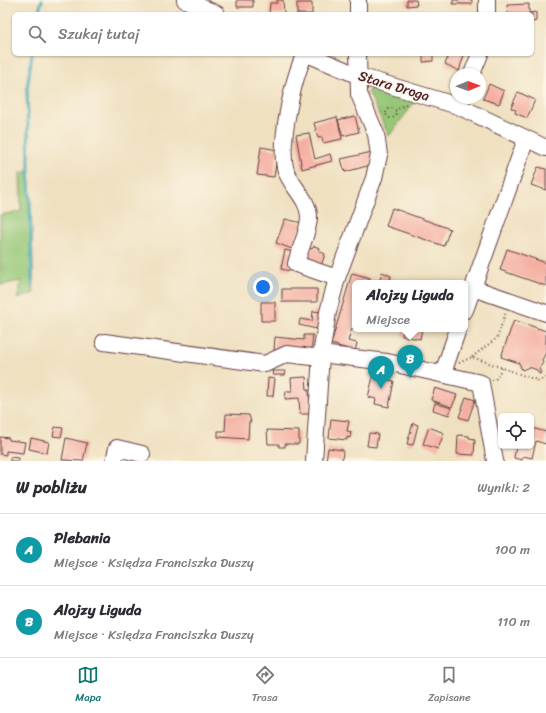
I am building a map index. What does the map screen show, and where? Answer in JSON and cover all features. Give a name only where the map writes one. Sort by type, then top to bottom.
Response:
[{"type":"street","points":[[185,0],[212,12]]},
{"type":"street","points":[[358,0],[358,12]]},
{"type":"street","points":[[487,0],[487,12]]},
{"type":"street","points":[[305,56],[294,83],[284,142],[286,171],[305,204],[309,216],[296,264],[337,278]]},
{"type":"street","name":"Stara Droga","points":[[311,56],[359,76],[450,99]]},
{"type":"street","points":[[314,461],[321,355],[328,312],[337,278],[374,178],[379,155],[376,134],[359,94],[358,56]]},
{"type":"street","points":[[474,68],[479,56]]},
{"type":"street","name":"Stara Droga","points":[[464,104],[526,139],[546,148]]},
{"type":"street","points":[[468,302],[526,139]]},
{"type":"street","points":[[473,288],[546,313]]},
{"type":"street","points":[[445,368],[457,332]]},
{"type":"street","points":[[104,342],[265,364],[287,354],[312,357],[321,355],[445,368],[481,383],[495,461]]},
{"type":"street","points":[[114,461],[117,448],[142,454]]},
{"type":"path","points":[[390,109],[393,109],[396,113],[393,118],[388,118],[386,115],[387,111],[390,109]]},
{"type":"path","points":[[445,368],[462,363],[497,338],[506,310]]},
{"type":"path","points":[[472,357],[540,381],[546,377]]},
{"type":"green space","points":[[373,86],[416,100],[389,136],[368,91]]},
{"type":"green space","points":[[30,171],[34,293],[17,299],[21,281],[0,285],[0,215],[21,211],[20,173]]},
{"type":"building","points":[[237,0],[253,0],[253,7],[237,7]]},
{"type":"building","points":[[277,0],[283,0],[284,12],[269,12],[270,3],[277,3]]},
{"type":"building","points":[[407,0],[416,0],[417,5],[407,6]]},
{"type":"building","points":[[453,0],[472,0],[472,4],[453,4]]},
{"type":"building","points":[[297,3],[312,3],[312,12],[297,12]]},
{"type":"building","points":[[529,4],[529,12],[508,12],[507,5]]},
{"type":"building","points":[[534,12],[536,12],[536,21],[534,22]]},
{"type":"building","points":[[423,56],[433,56],[433,61],[423,62]]},
{"type":"building","points":[[449,56],[464,56],[460,68],[453,68],[445,64]]},
{"type":"building","points":[[489,84],[504,91],[499,104],[486,100],[486,92]]},
{"type":"building","points":[[518,92],[535,100],[527,118],[515,113],[516,110],[511,108]]},
{"type":"building","points":[[355,116],[359,132],[343,136],[338,120]]},
{"type":"building","points":[[337,117],[342,139],[323,143],[322,137],[318,138],[314,123]]},
{"type":"building","points":[[309,133],[315,159],[330,154],[332,161],[302,169],[296,135]]},
{"type":"building","points":[[261,147],[278,150],[274,177],[257,175]]},
{"type":"building","points":[[372,152],[371,165],[345,172],[341,159]]},
{"type":"building","points":[[538,167],[546,169],[546,190],[531,185]]},
{"type":"building","points":[[392,208],[450,229],[444,246],[386,226]]},
{"type":"building","points":[[285,219],[302,223],[292,249],[276,243]]},
{"type":"building","points":[[314,246],[320,248],[319,251],[325,254],[320,269],[303,263],[309,248],[312,249]]},
{"type":"building","points":[[507,249],[546,263],[546,286],[500,270]]},
{"type":"building","points":[[285,250],[294,252],[290,271],[281,269]]},
{"type":"building","points":[[382,272],[391,276],[390,280],[380,280]]},
{"type":"building","points":[[352,273],[370,278],[370,280],[352,280],[352,328],[348,341],[357,343],[355,351],[331,344]]},
{"type":"building","points":[[282,289],[317,289],[317,302],[282,302]]},
{"type":"building","points":[[261,302],[275,302],[275,321],[261,321]]},
{"type":"building","points":[[313,311],[321,312],[317,329],[299,325],[300,319],[312,321]]},
{"type":"building","points":[[514,320],[546,331],[546,352],[542,360],[543,363],[539,368],[541,373],[539,374],[537,370],[529,367],[522,370],[519,363],[501,357]]},
{"type":"building","points":[[403,332],[421,332],[420,339],[402,336]]},
{"type":"building","points":[[304,335],[313,335],[311,354],[274,350],[275,337],[304,340]]},
{"type":"building","points":[[272,371],[286,371],[285,375],[273,375]]},
{"type":"building","points":[[306,377],[307,390],[309,390],[310,414],[300,414],[299,398],[285,399],[286,391],[292,391],[291,378]]},
{"type":"building","points":[[373,377],[394,381],[389,407],[375,404],[376,399],[368,397]]},
{"type":"building","points":[[268,378],[275,379],[273,396],[267,396]]},
{"type":"building","points":[[435,388],[457,395],[452,407],[431,400]]},
{"type":"building","points":[[466,397],[475,400],[468,420],[459,417]]},
{"type":"building","points":[[435,403],[451,408],[449,415],[433,410]]},
{"type":"building","points":[[226,414],[249,415],[251,422],[249,422],[248,439],[218,437],[218,431],[225,431]]},
{"type":"building","points":[[331,419],[349,421],[347,431],[351,432],[350,438],[347,437],[347,440],[329,438]]},
{"type":"building","points":[[413,423],[418,425],[413,445],[407,444]]},
{"type":"building","points":[[55,427],[63,428],[61,437],[53,436]]},
{"type":"building","points":[[429,427],[444,433],[438,449],[423,444]]},
{"type":"building","points":[[534,429],[546,432],[546,444],[536,441],[532,458],[523,456],[522,460],[514,458],[516,449],[534,449]]},
{"type":"building","points":[[267,430],[299,431],[299,444],[285,444],[285,447],[279,447],[279,444],[268,444]]},
{"type":"building","points":[[369,433],[378,434],[376,447],[367,446]]},
{"type":"building","points":[[458,435],[469,436],[469,438],[475,439],[474,455],[457,454]]},
{"type":"building","points":[[0,437],[25,442],[23,453],[6,451],[6,455],[0,454]]},
{"type":"building","points":[[31,438],[49,442],[47,453],[29,449]]},
{"type":"building","points":[[66,438],[87,443],[83,461],[62,460]]},
{"type":"building","points":[[328,448],[343,450],[342,461],[326,461]]},
{"type":"building","points":[[10,457],[18,458],[18,461],[10,461]]},
{"type":"waterway","points":[[39,12],[42,0]]},
{"type":"waterway","points":[[32,56],[27,89],[32,287]]},
{"type":"place","name":"Alojzy Liguda","points":[[410,378]]},
{"type":"place","name":"Plebania","points":[[381,389]]}]
